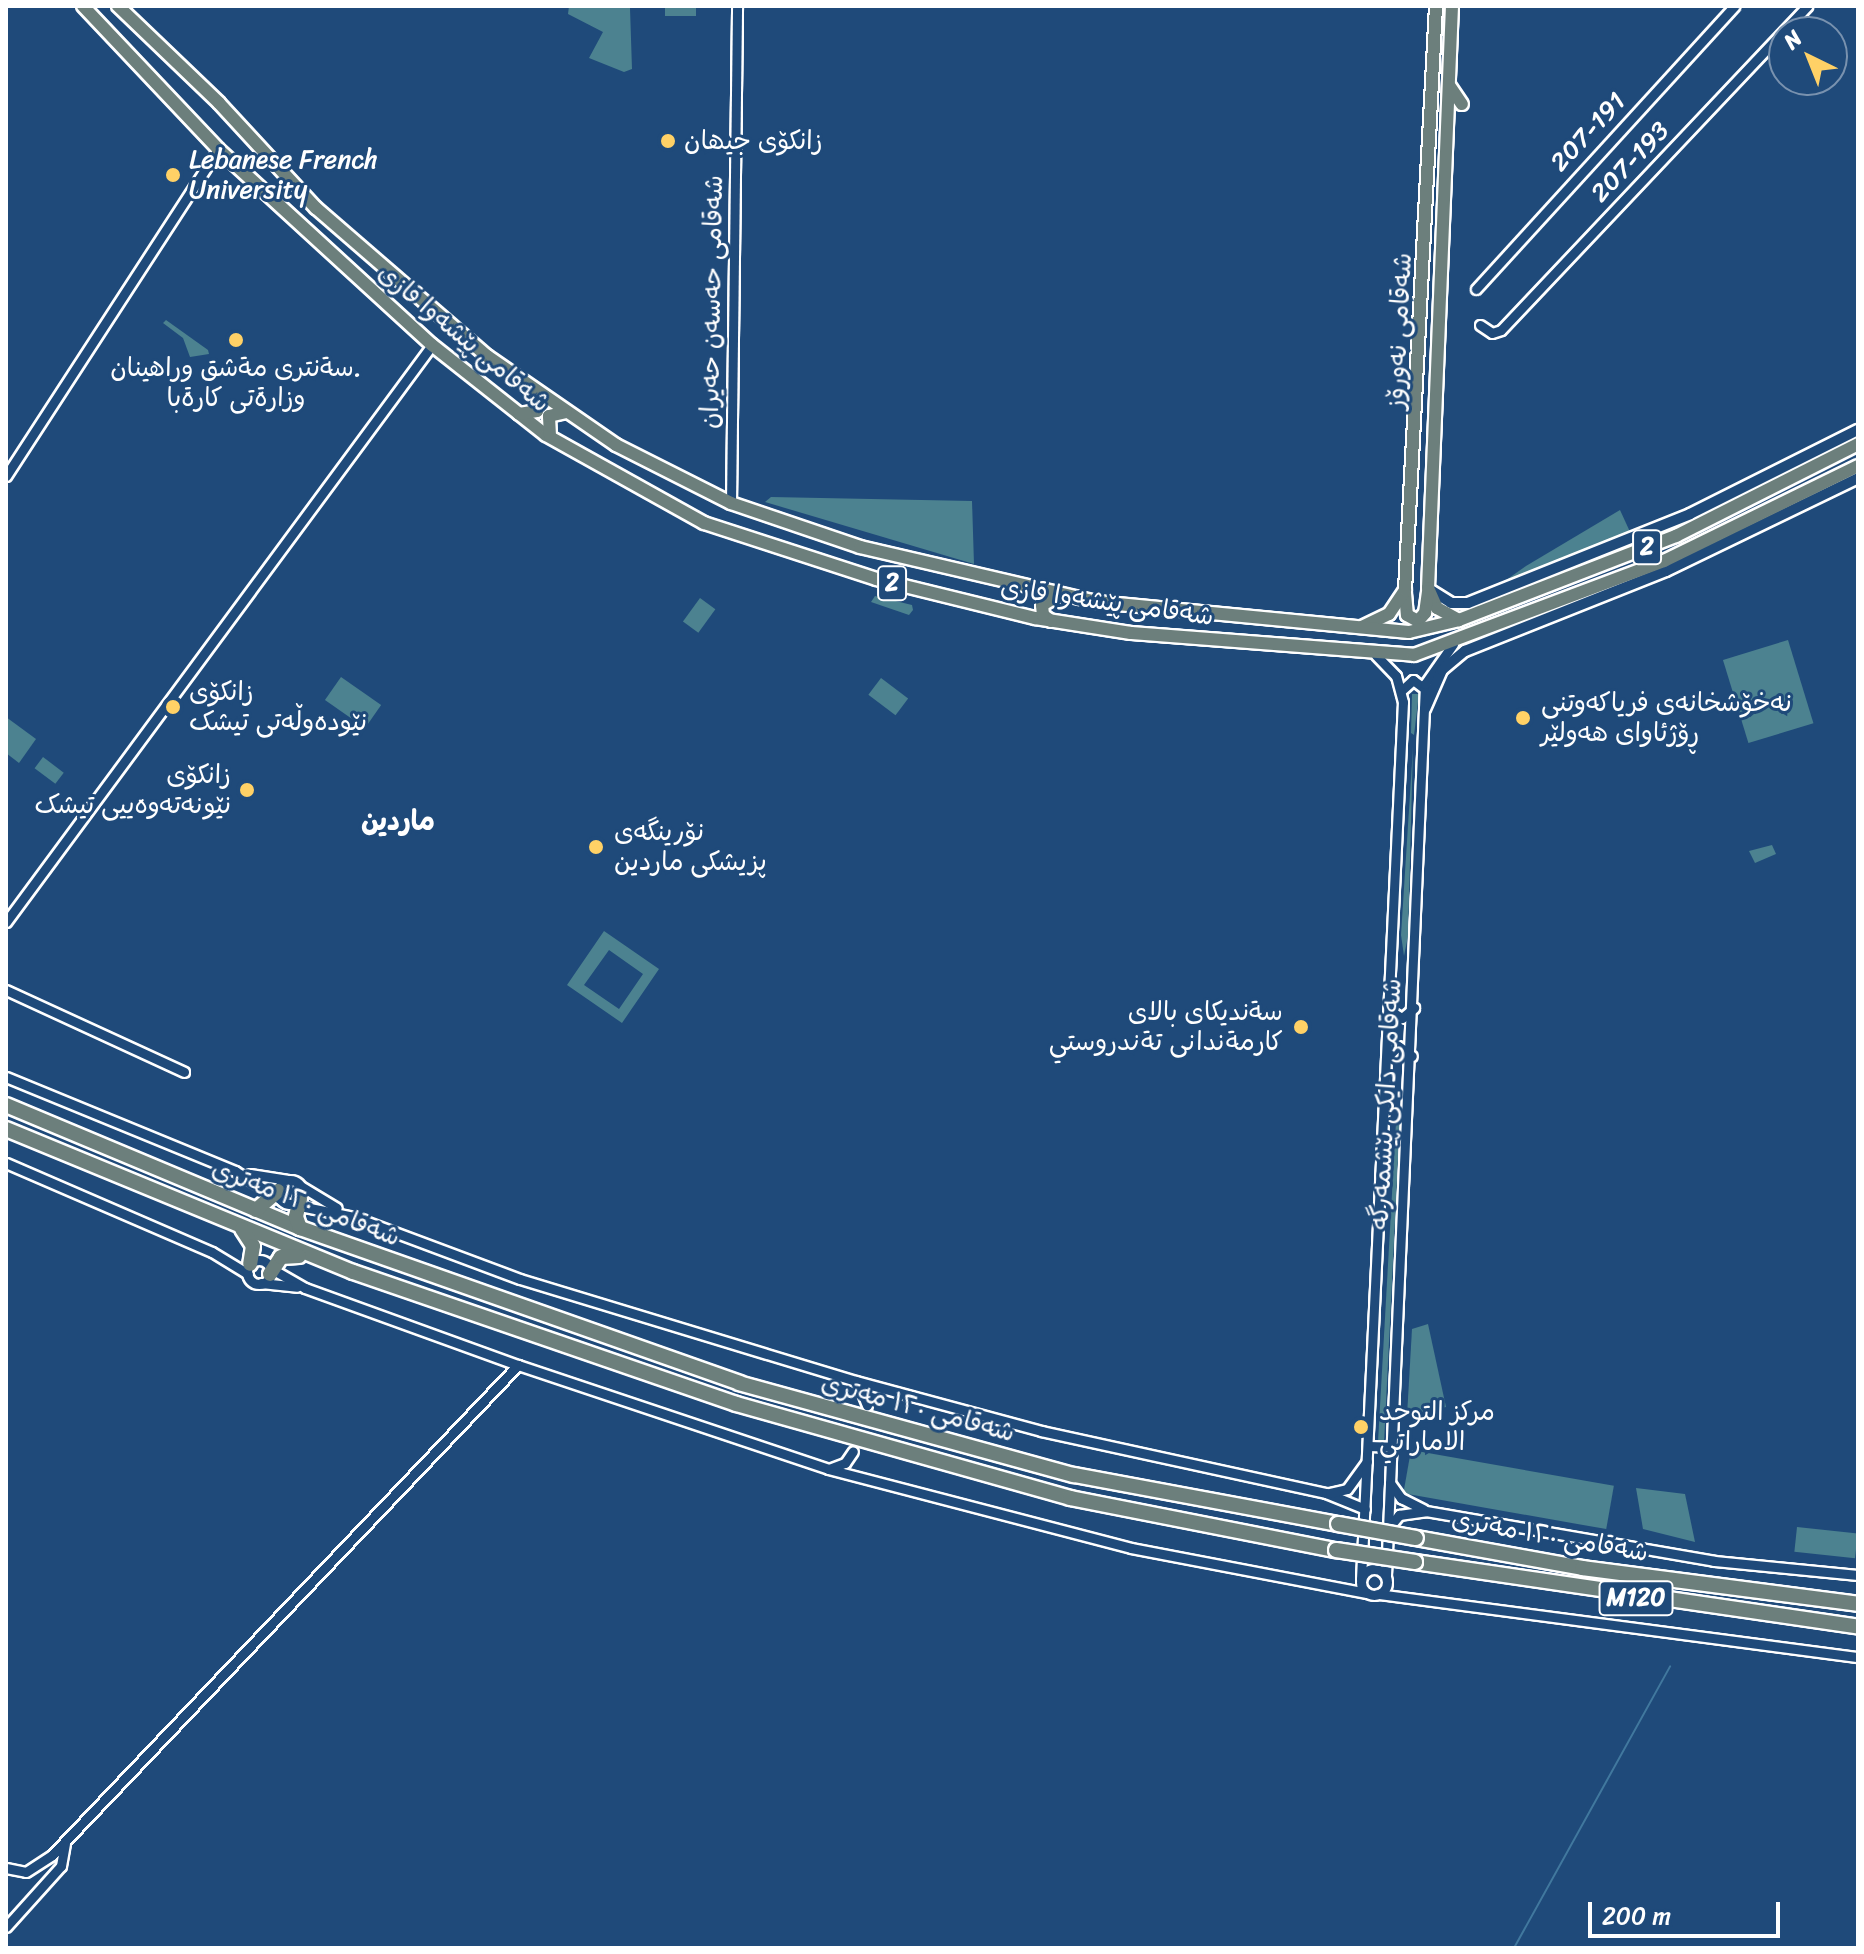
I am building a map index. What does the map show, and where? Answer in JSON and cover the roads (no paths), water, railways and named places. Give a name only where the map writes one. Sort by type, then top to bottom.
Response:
[{"type":"highway","name":"شەقامی ١٢٠ مەتری","points":[[6,1105],[300,1228],[739,1383],[903,1431],[1074,1475],[1338,1524],[1582,1568],[1858,1604]]},
{"type":"highway","name":"شەقامی ١٢٠ مەتری","points":[[6,1129],[320,1259],[736,1404],[1070,1498],[1336,1550],[1858,1627]]},
{"type":"highway","points":[[256,1210],[289,1195],[300,1228]]},
{"type":"highway","points":[[242,1229],[253,1246],[252,1265]]},
{"type":"highway","points":[[269,1274],[283,1256],[320,1259]]},
{"type":"main road","name":"شەقامی پێشەوا قازی","points":[[83,6],[218,149],[432,345],[516,413],[555,441],[704,523],[825,566],[1052,622],[1376,655],[1414,655],[1475,641],[1664,561],[1783,510],[1858,466]]},
{"type":"main road","name":"شەقامی پێشەوا قازی","points":[[118,6],[326,217],[470,343],[616,445],[731,503],[792,528],[1015,586],[1057,596],[1409,632],[1459,620],[1605,556],[1676,536],[1858,444]]},
{"type":"main road","name":"شەقامی نەورۆز","points":[[1405,590],[1426,95],[1436,6]]},
{"type":"main road","name":"شەقامی نەورۆز","points":[[1428,588],[1452,6]]},
{"type":"main road","points":[[1449,85],[1462,104]]},
{"type":"main road","points":[[1437,352],[1448,342]]},
{"type":"main road","points":[[516,413],[537,411],[541,398],[535,390]]},
{"type":"main road","points":[[555,441],[547,421],[557,411],[566,412]]},
{"type":"main road","points":[[1428,588],[1451,603],[1468,603],[1605,556],[1858,430]]},
{"type":"main road","points":[[1783,510],[1858,478]]},
{"type":"main road","points":[[1010,613],[1021,611],[1027,602],[1025,592],[1015,586]]},
{"type":"main road","points":[[1405,590],[1406,614],[1416,621],[1425,613],[1428,588]]},
{"type":"main road","points":[[1428,588],[1437,608],[1459,620]]},
{"type":"main road","points":[[1354,628],[1382,620],[1405,590]]},
{"type":"main road","points":[[1052,622],[1043,615],[1042,605],[1057,596]]},
{"type":"main road","points":[[1425,709],[1446,665],[1475,641]]},
{"type":"street","name":"شەقامی حەسەن حەیران","points":[[731,503],[737,6]]},
{"type":"street","name":"207-191","points":[[1476,289],[1734,6]]},
{"type":"street","name":"207-193","points":[[1480,325],[1492,333],[1501,330],[1807,6]]},
{"type":"street","points":[[6,476],[218,149]]},
{"type":"street","points":[[6,922],[432,345]]},
{"type":"street","name":"شەقامی دایکی پێشمەرگە","points":[[1387,1578],[1412,1056],[1425,689],[1432,668],[1453,644]]},
{"type":"street","points":[[1376,655],[1392,669],[1402,691],[1411,680],[1425,689]]},
{"type":"street","name":"شەقامی دایکی پێشمەرگە","points":[[1361,1587],[1402,691]]},
{"type":"street","points":[[1401,743],[1423,743]]},
{"type":"street","points":[[6,990],[184,1072]]},
{"type":"street","points":[[1389,1010],[1402,1018],[1414,1008]]},
{"type":"street","points":[[71,1019],[83,1013]]},
{"type":"street","points":[[1387,1058],[1398,1046],[1412,1056]]},
{"type":"street","points":[[6,1077],[289,1195],[508,1275],[856,1381],[1041,1431],[1326,1493],[1365,1509]]},
{"type":"street","points":[[6,1163],[212,1252],[305,1288],[518,1365],[828,1469],[1131,1548],[1361,1587],[1378,1594],[1858,1657]]},
{"type":"street","points":[[235,1171],[289,1195],[354,1217]]},
{"type":"street","points":[[252,1265],[305,1288]]},
{"type":"street","points":[[6,1868],[37,1868],[65,1843],[518,1365]]},
{"type":"street","points":[[856,1381],[865,1391],[867,1405]]},
{"type":"street","points":[[1368,1446],[1392,1447]]},
{"type":"street","points":[[828,1469],[842,1466],[853,1451]]},
{"type":"street","points":[[1326,1493],[1347,1489],[1368,1459]]},
{"type":"street","points":[[1390,1483],[1407,1503],[1426,1511],[1714,1561],[1858,1575]]},
{"type":"street","points":[[1388,1531],[1399,1515],[1426,1511]]},
{"type":"street","points":[[1361,1587],[1372,1568],[1408,1599]]},
{"type":"street","points":[[1378,1594],[1387,1578]]},
{"type":"street","points":[[6,1927],[61,1866],[65,1843]]},
{"type":"waterway","points":[[1514,1948],[1670,1666]]},
{"type":"place","name":"زانکۆی جیھان","points":[[668,141]]},
{"type":"place","name":"Lebanese French University","points":[[173,175]]},
{"type":"place","name":"سةنترى مةشق وراهينان. وزارةتى كارةبا","points":[[236,340]]},
{"type":"place","name":"زانکۆی نێودەوڵەتی تیشک","points":[[173,707]]},
{"type":"place","name":"نەخۆشخانەی فریاکەوتنی ڕۆژئاوای هەولێر","points":[[1523,718]]},
{"type":"place","name":"زانکۆی نێونەتەوەییی تیشک","points":[[247,790]]},
{"type":"place","name":"نۆرینگەی پزیشکی ماردین","points":[[596,847]]},
{"type":"place","name":"سةنديكاى بالاى كارمةندانى تةندروستي","points":[[1301,1027]]},
{"type":"place","name":"مركز التوحد الاماراتي","points":[[1361,1427]]},
{"type":"district","name":"ماردین","points":[[398,821]]}]
